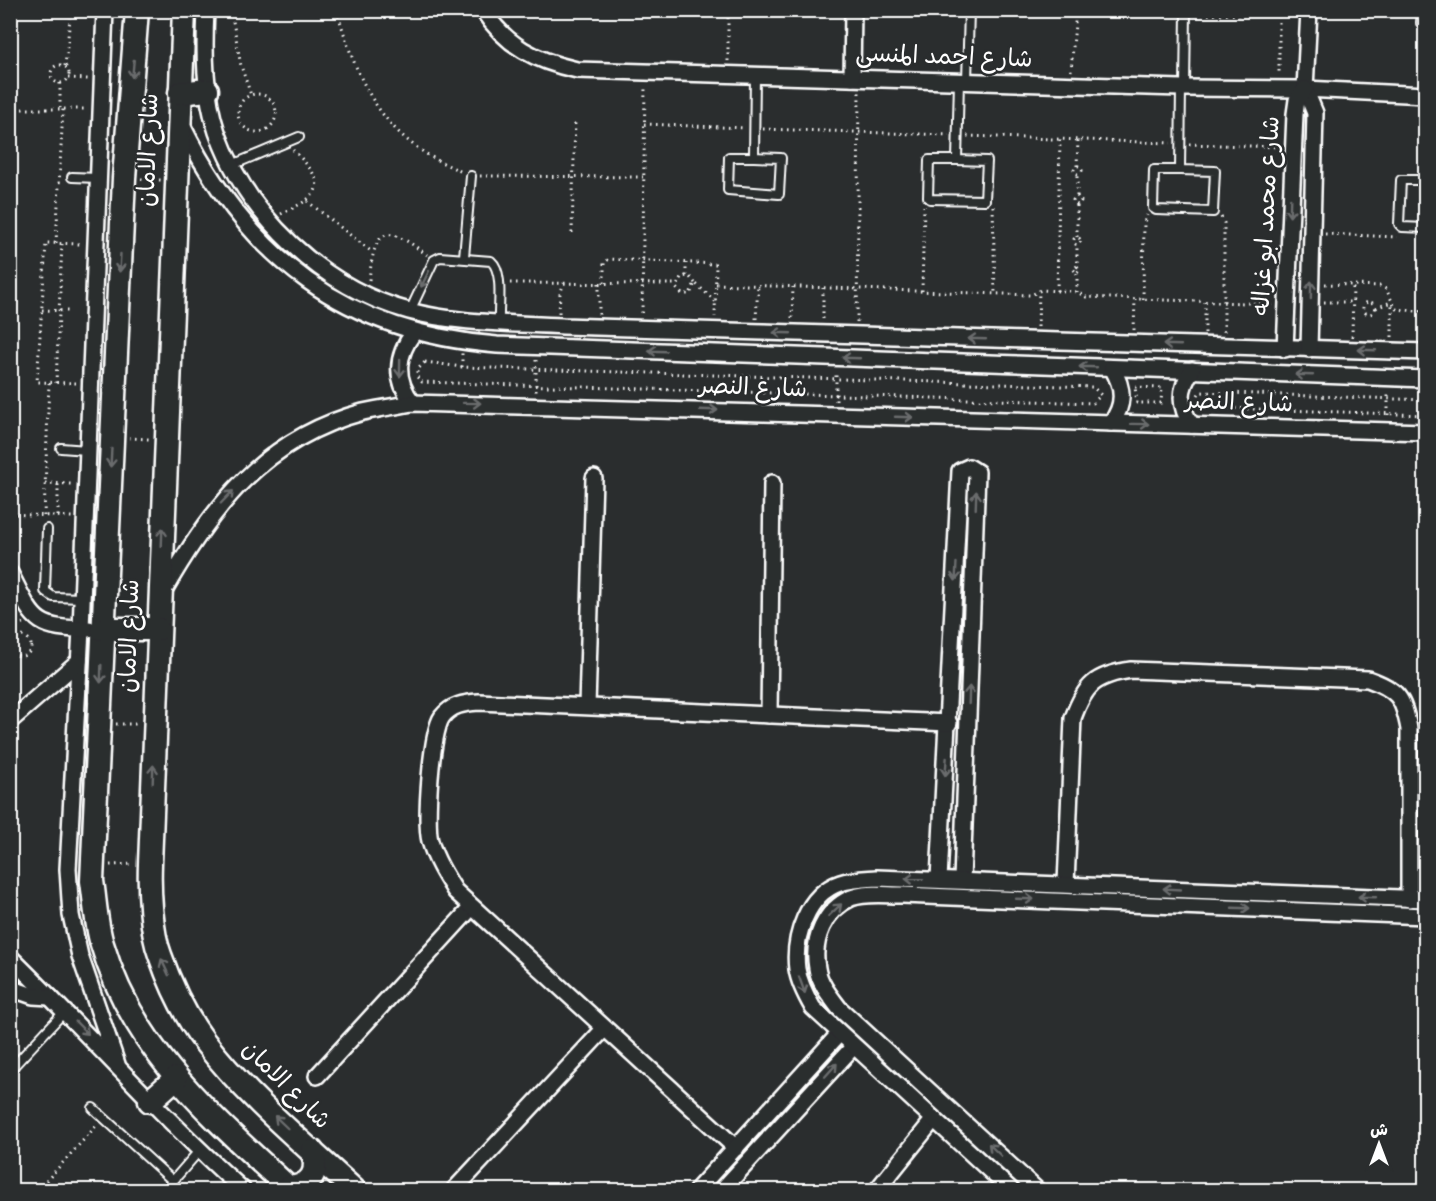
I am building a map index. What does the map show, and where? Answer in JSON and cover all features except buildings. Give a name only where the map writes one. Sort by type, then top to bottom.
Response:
[{"type":"street","points":[[105,10],[87,450],[77,517],[82,598],[92,629],[79,661],[68,892],[80,956],[117,1064]]},
{"type":"street","name":"شارع الامان","points":[[137,10],[124,178],[112,437],[92,629],[99,724],[92,881],[102,943],[122,999],[152,1050],[255,1158],[290,1190]]},
{"type":"street","name":"شارع الامان","points":[[184,10],[150,864],[159,954],[184,1006],[204,1040],[354,1191]]},
{"type":"street","points":[[206,10],[207,90],[217,131],[232,165],[257,205],[326,272],[367,296],[410,311],[499,322],[563,326],[1425,352],[1425,379]]},
{"type":"street","name":"شارع احمد المنسى","points":[[483,10],[494,27],[517,49],[546,63],[577,70],[1183,88],[1305,89],[1425,95]]},
{"type":"street","points":[[854,10],[855,78]]},
{"type":"street","name":"شارع محمد ابو غزاله","points":[[1309,13],[1305,89],[1316,112],[1310,349]]},
{"type":"street","name":"شارع محمد ابو غزاله","points":[[1285,349],[1295,114],[1298,100],[1305,89]]},
{"type":"street","points":[[180,93],[207,90]]},
{"type":"street","name":"شارع النصر","points":[[178,118],[202,166],[233,210],[276,256],[312,285],[359,312],[414,332],[462,342],[536,346],[1425,379]]},
{"type":"street","points":[[413,403],[400,381],[399,367],[401,353],[414,332]]},
{"type":"street","points":[[887,336],[888,359]]},
{"type":"street","points":[[1111,423],[1117,416],[1122,396],[1121,387],[1112,368]]},
{"type":"street","points":[[1192,370],[1182,388],[1181,398],[1182,408],[1192,425]]},
{"type":"street","name":"شارع النصر","points":[[160,597],[184,554],[215,509],[246,477],[281,450],[320,428],[362,413],[413,403],[1425,432]]},
{"type":"street","points":[[939,879],[949,723],[960,471],[969,467],[977,472],[962,880]]},
{"type":"street","points":[[587,706],[594,478]]},
{"type":"street","points":[[769,715],[772,483]]},
{"type":"street","points":[[957,548],[974,549]]},
{"type":"street","points":[[10,573],[38,620],[51,628],[158,629]]},
{"type":"street","points":[[12,718],[79,661]]},
{"type":"street","points":[[1066,884],[1073,718],[1080,697],[1094,681],[1112,673],[1131,670],[1368,679],[1398,694],[1406,710],[1409,729],[1409,899]]},
{"type":"street","points":[[736,1148],[455,891],[441,868],[430,839],[434,738],[441,718],[448,710],[468,703],[587,706],[949,723]]},
{"type":"street","points":[[944,800],[965,800]]},
{"type":"street","points":[[1011,1191],[813,1008],[803,990],[797,970],[796,949],[800,929],[809,910],[822,894],[838,884],[877,878],[1425,899]]},
{"type":"street","points":[[1198,906],[1199,890]]},
{"type":"street","points":[[1037,1191],[839,1008],[826,991],[817,969],[816,945],[823,923],[835,908],[852,897],[874,894],[1425,916]]},
{"type":"street","points":[[317,1076],[472,907]]},
{"type":"street","points":[[10,957],[117,1064],[199,1151],[243,1191]]},
{"type":"street","points":[[10,988],[33,996],[51,997]]},
{"type":"street","points":[[454,1191],[604,1029]]},
{"type":"street","points":[[697,1191],[839,1034]]},
{"type":"street","points":[[722,1191],[853,1047]]},
{"type":"street","points":[[150,1101],[176,1077]]},
{"type":"street","points":[[796,1082],[810,1094]]},
{"type":"street","points":[[877,1191],[934,1119]]},
{"type":"street","points":[[290,1190],[309,1182],[315,1172],[316,1161],[312,1151]]},
{"type":"lane","points":[[957,160],[969,10]]},
{"type":"lane","points":[[1422,10],[1421,23],[1425,24]]},
{"type":"lane","points":[[1180,170],[1186,12]]},
{"type":"lane","points":[[754,157],[755,75]]},
{"type":"lane","points":[[232,165],[299,137]]},
{"type":"lane","points":[[754,157],[781,158],[779,194],[728,192],[729,158],[754,157]]},
{"type":"lane","points":[[929,160],[957,160],[987,160],[986,200],[930,200],[928,197],[929,160]]},
{"type":"lane","points":[[1154,170],[1180,170],[1215,171],[1214,211],[1153,209],[1154,170]]},
{"type":"lane","points":[[464,257],[471,176]]},
{"type":"lane","points":[[72,177],[98,178]]},
{"type":"lane","points":[[1425,180],[1401,180],[1400,224],[1401,227],[1425,228]]},
{"type":"lane","points":[[410,311],[434,260],[446,255],[464,257],[491,261],[496,268],[499,322]]},
{"type":"lane","points":[[61,448],[87,450]]},
{"type":"lane","points":[[47,529],[45,591],[53,597],[82,598]]},
{"type":"lane","points":[[10,1070],[65,1011]]},
{"type":"lane","points":[[93,1108],[173,1181]]},
{"type":"lane","points":[[165,1191],[199,1151]]},
{"type":"path","points":[[10,17],[18,10]]},
{"type":"path","points":[[63,10],[70,18],[65,66]]},
{"type":"path","points":[[70,18],[76,15],[78,10]]},
{"type":"path","points":[[231,10],[241,66],[251,95]]},
{"type":"path","points":[[337,10],[357,75],[385,118],[424,153],[471,176],[643,177]]},
{"type":"path","points":[[728,75],[729,10]]},
{"type":"path","points":[[1035,10],[1279,16],[1309,13]]},
{"type":"path","points":[[1279,10],[1279,89]]},
{"type":"path","points":[[1070,85],[1076,11]]},
{"type":"path","points":[[60,83],[53,80],[52,69],[58,65],[65,66],[69,71],[68,78]]},
{"type":"path","points":[[642,328],[645,72]]},
{"type":"path","points":[[60,83],[68,78],[102,80]]},
{"type":"path","points":[[855,78],[857,335]]},
{"type":"path","points":[[56,243],[60,83]]},
{"type":"path","points":[[251,95],[268,97],[273,104],[275,120],[263,131],[246,129],[238,115],[244,100],[251,95]]},
{"type":"path","points":[[10,109],[100,109]]},
{"type":"path","points":[[572,232],[575,121]]},
{"type":"path","points":[[1057,291],[1060,139]]},
{"type":"path","points":[[1077,292],[1077,273],[1080,269],[1077,266],[1077,245],[1073,241],[1077,237],[1077,205],[1081,201],[1077,196],[1077,174],[1082,170],[1077,166],[1078,140]]},
{"type":"path","points":[[269,219],[307,201],[316,189],[315,174],[285,143]]},
{"type":"path","points":[[124,178],[176,180]]},
{"type":"path","points":[[922,291],[923,209],[930,200]]},
{"type":"path","points":[[986,200],[994,209],[995,294]]},
{"type":"path","points":[[307,201],[372,252]]},
{"type":"path","points":[[1143,299],[1144,222],[1153,209]]},
{"type":"path","points":[[1214,211],[1221,216],[1224,224],[1224,347]]},
{"type":"path","points":[[367,296],[372,252],[383,236],[397,234],[434,260]]},
{"type":"path","points":[[1313,234],[1403,237]]},
{"type":"path","points":[[90,384],[38,382],[46,243],[96,245]]},
{"type":"path","points":[[56,383],[62,244]]},
{"type":"path","points":[[604,283],[606,260],[716,264],[715,330]]},
{"type":"path","points":[[686,262],[686,276]]},
{"type":"path","points":[[498,283],[676,284],[686,276]]},
{"type":"path","points":[[686,276],[716,302]]},
{"type":"path","points":[[563,326],[558,305],[564,283]]},
{"type":"path","points":[[599,283],[599,326]]},
{"type":"path","points":[[676,284],[678,292],[686,295],[694,291],[695,283]]},
{"type":"path","points":[[1312,283],[1383,286],[1389,294],[1391,304],[1392,351]]},
{"type":"path","points":[[716,284],[1031,295],[1039,291],[1057,291],[1077,292],[1086,297],[1286,304]]},
{"type":"path","points":[[756,332],[758,285]]},
{"type":"path","points":[[1351,350],[1353,285]]},
{"type":"path","points":[[792,286],[792,333]]},
{"type":"path","points":[[822,334],[823,288]]},
{"type":"path","points":[[1038,340],[1039,291]]},
{"type":"path","points":[[1133,344],[1135,299]]},
{"type":"path","points":[[1311,301],[1352,302]]},
{"type":"path","points":[[1363,309],[1369,301],[1376,308]]},
{"type":"path","points":[[1205,302],[1205,346]]},
{"type":"path","points":[[1352,309],[1363,309],[1368,314],[1376,308],[1391,304],[1400,310],[1425,312]]},
{"type":"path","points":[[42,310],[69,311]]},
{"type":"path","points":[[536,346],[536,405]]},
{"type":"path","points":[[836,414],[837,357]]},
{"type":"path","points":[[425,362],[462,367],[836,379],[1093,387],[1101,394],[1093,403],[422,382],[417,373],[419,366],[425,362]]},
{"type":"path","points":[[1388,431],[1389,378]]},
{"type":"path","points":[[44,516],[49,382]]},
{"type":"path","points":[[1135,387],[1162,388],[1161,403],[1137,403],[1135,387]]},
{"type":"path","points":[[1425,400],[1200,392],[1196,399],[1200,408],[1425,416]]},
{"type":"path","points":[[112,437],[166,440]]},
{"type":"path","points":[[45,483],[71,484],[70,495]]},
{"type":"path","points":[[58,483],[58,516]]},
{"type":"path","points":[[70,506],[77,517]]},
{"type":"path","points":[[10,514],[77,517]]},
{"type":"path","points":[[21,635],[31,643],[32,648],[26,655],[17,655],[11,648],[13,639],[21,635]]},
{"type":"path","points":[[99,724],[155,724]]},
{"type":"path","points":[[93,865],[150,864]]},
{"type":"path","points":[[38,1191],[104,1118]]}]
